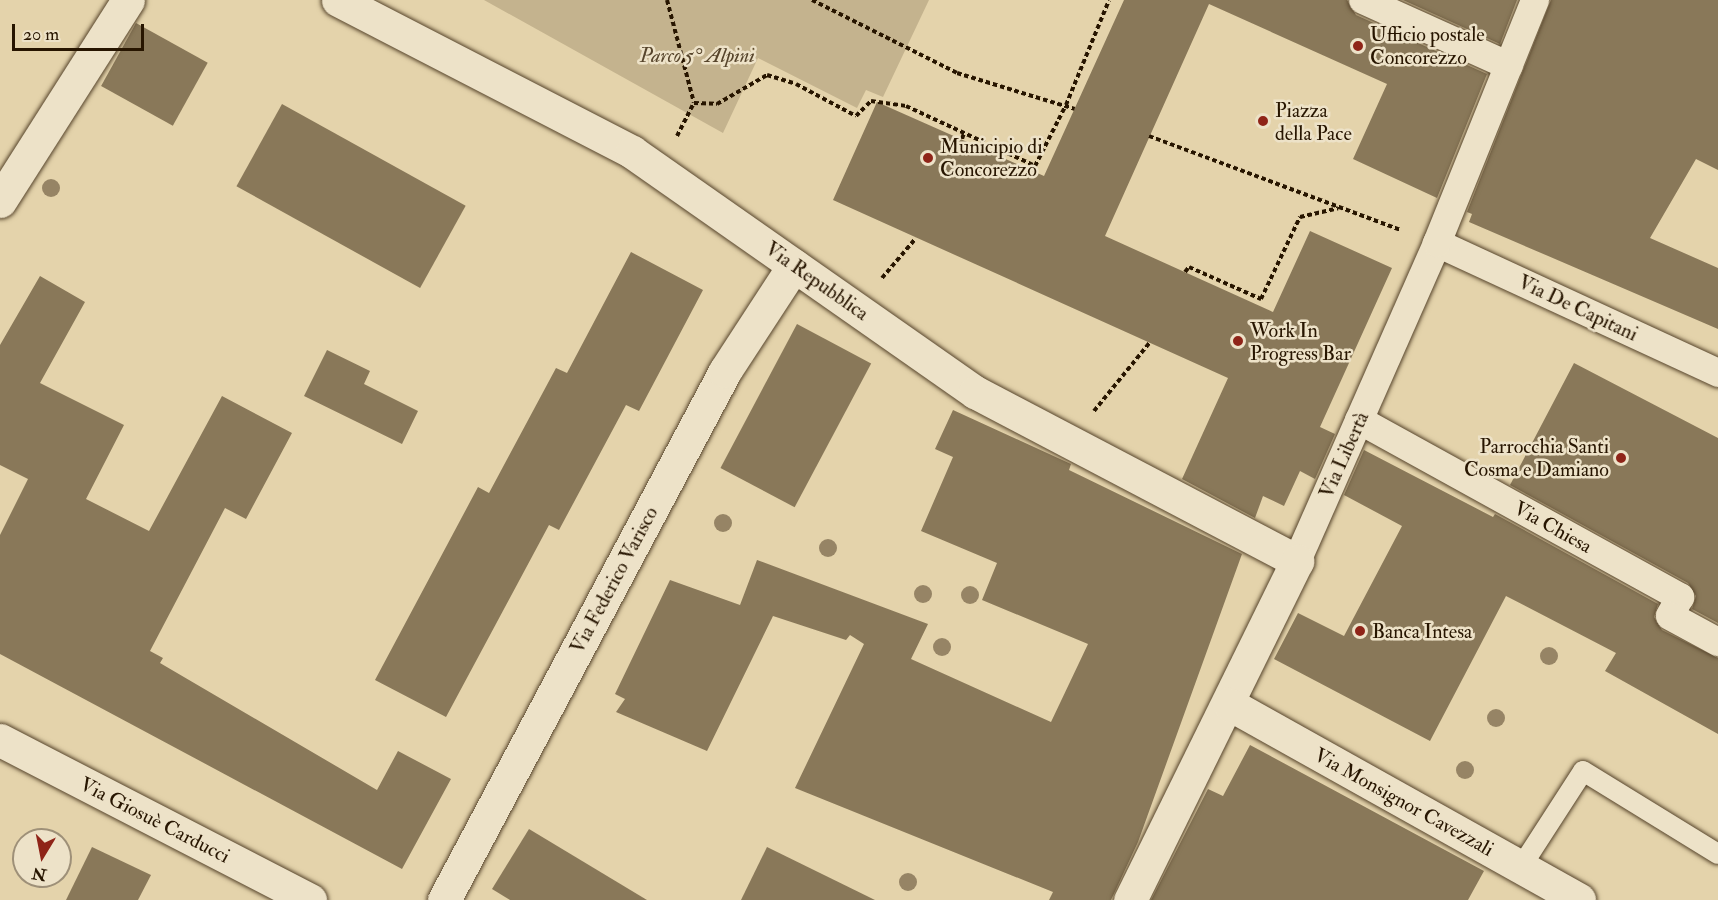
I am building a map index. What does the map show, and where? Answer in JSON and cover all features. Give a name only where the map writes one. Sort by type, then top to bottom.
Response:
[{"type":"street","points":[[0,201],[128,0]]},
{"type":"street","name":"Via Repubblica","points":[[338,0],[632,152],[975,392],[1297,561]]},
{"type":"street","points":[[1363,0],[1509,66]]},
{"type":"street","name":"Via Libertà","points":[[1130,900],[1229,704],[1297,561],[1437,243],[1535,0]]},
{"type":"street","name":"Via De Capitani","points":[[1437,243],[1718,373]]},
{"type":"street","name":"Via Federico Varisco","points":[[444,900],[725,370],[794,265]]},
{"type":"street","name":"Via Chiesa","points":[[1359,420],[1680,597],[1670,616],[1718,642]]},
{"type":"street","name":"Via Monsignor Cavezzali","points":[[1229,704],[1579,900]]},
{"type":"street","name":"Via Giosuè Carducci","points":[[0,740],[310,900]]},
{"type":"lane","points":[[1521,867],[1583,771],[1718,854]]},
{"type":"path","points":[[667,0],[694,103],[672,146]]},
{"type":"path","points":[[812,0],[957,73],[1075,109]]},
{"type":"path","points":[[694,103],[717,104],[767,75],[796,84],[856,116],[871,101],[906,106],[1035,166],[1066,105],[1109,0]]},
{"type":"path","points":[[962,140],[964,133]]},
{"type":"path","points":[[1149,136],[1437,243]]},
{"type":"path","points":[[1185,272],[1189,267],[1261,299],[1300,217],[1339,207]]},
{"type":"path","points":[[879,283],[916,238]]},
{"type":"path","points":[[1068,441],[1150,342]]},
{"type":"green space","name":"Parco 5° Alpini","points":[[484,0],[929,0],[883,97],[866,90],[857,108],[758,58],[723,133]]},
{"type":"building","points":[[1124,0],[1347,0],[1356,15],[1487,74],[1437,198],[1353,159],[1387,84],[1209,4],[1105,236],[1273,312],[1310,231],[1392,268],[1320,427],[1335,434],[1315,479],[1300,471],[1284,506],[1263,496],[1255,518],[1182,479],[1228,378],[833,200],[877,102],[1044,176]]},
{"type":"building","points":[[1403,0],[1517,0],[1500,44]]},
{"type":"building","points":[[1551,0],[1718,0],[1718,170],[1696,159],[1650,238],[1718,268],[1718,329],[1469,222],[1472,214],[1467,212]]},
{"type":"building","points":[[136,23],[208,63],[173,126],[101,86]]},
{"type":"building","points":[[282,104],[466,206],[420,288],[236,186]]},
{"type":"building","points":[[631,252],[703,290],[639,411],[626,405],[559,530],[549,525],[446,717],[375,680],[478,487],[489,493],[556,368],[567,373]]},
{"type":"building","points":[[40,276],[85,302],[40,383],[124,425],[86,499],[149,531],[222,396],[292,433],[246,519],[225,508],[150,651],[163,658],[160,663],[377,790],[398,751],[451,779],[402,869],[0,654],[0,535],[28,479],[0,465],[0,345]]},
{"type":"building","points":[[797,324],[871,363],[795,507],[720,468]]},
{"type":"building","points":[[327,350],[370,371],[364,384],[418,411],[402,444],[304,396]]},
{"type":"building","name":"Parrocchia Santi Cosma e Damiano","points":[[1574,363],[1718,438],[1718,623],[1692,609],[1696,596],[1688,583],[1510,485]]},
{"type":"building","points":[[953,410],[1071,464],[1069,470],[1242,554],[1138,842],[1111,900],[1049,900],[1053,892],[795,788],[864,644],[850,635],[846,640],[773,616],[707,751],[616,712],[625,699],[615,694],[670,580],[740,605],[757,560],[928,624],[911,659],[1051,722],[1088,644],[982,600],[997,563],[921,531],[953,457],[935,449]]},
{"type":"building","points":[[1364,450],[1493,517],[1495,514],[1658,604],[1654,617],[1662,630],[1718,658],[1718,734],[1605,671],[1616,653],[1506,596],[1430,741],[1274,659],[1298,613],[1344,636],[1402,526],[1344,495]]},
{"type":"building","points":[[1250,745],[1484,871],[1468,900],[1151,900],[1208,789],[1223,796]]},
{"type":"building","points":[[529,829],[647,900],[510,900],[492,889]]},
{"type":"building","points":[[92,847],[151,875],[138,900],[66,900]]},
{"type":"building","points":[[767,847],[875,900],[741,900]]},
{"type":"place","name":"Ufficio postale Concorezzo","points":[[1358,46]]},
{"type":"place","name":"Piazza della Pace","points":[[1263,121]]},
{"type":"place","name":"Municipio di Concorezzo","points":[[928,158]]},
{"type":"place","name":"Work In Progress Bar","points":[[1238,341]]},
{"type":"place","name":"Parrocchia Santi Cosma e Damiano","points":[[1621,458]]},
{"type":"place","name":"Banca Intesa","points":[[1360,631]]}]
